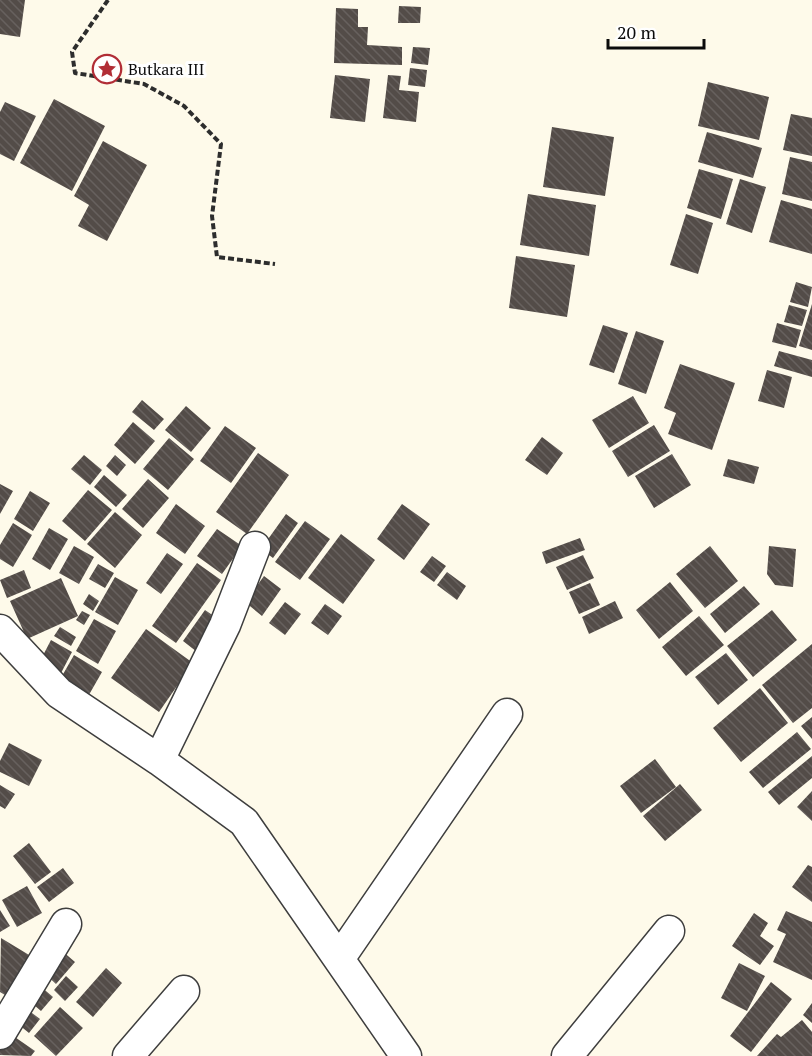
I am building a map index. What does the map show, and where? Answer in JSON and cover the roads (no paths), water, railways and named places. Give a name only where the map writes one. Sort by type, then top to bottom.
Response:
[{"type":"street","points":[[159,760],[225,625],[255,547]]},
{"type":"street","points":[[0,630],[59,693],[159,760],[244,822],[406,1056]]},
{"type":"street","points":[[339,959],[507,714]]},
{"type":"street","points":[[0,1034],[66,924]]},
{"type":"street","points":[[567,1056],[669,931]]},
{"type":"street","points":[[128,1056],[184,991]]},
{"type":"place","name":"Butkara III","points":[[107,69]]}]
